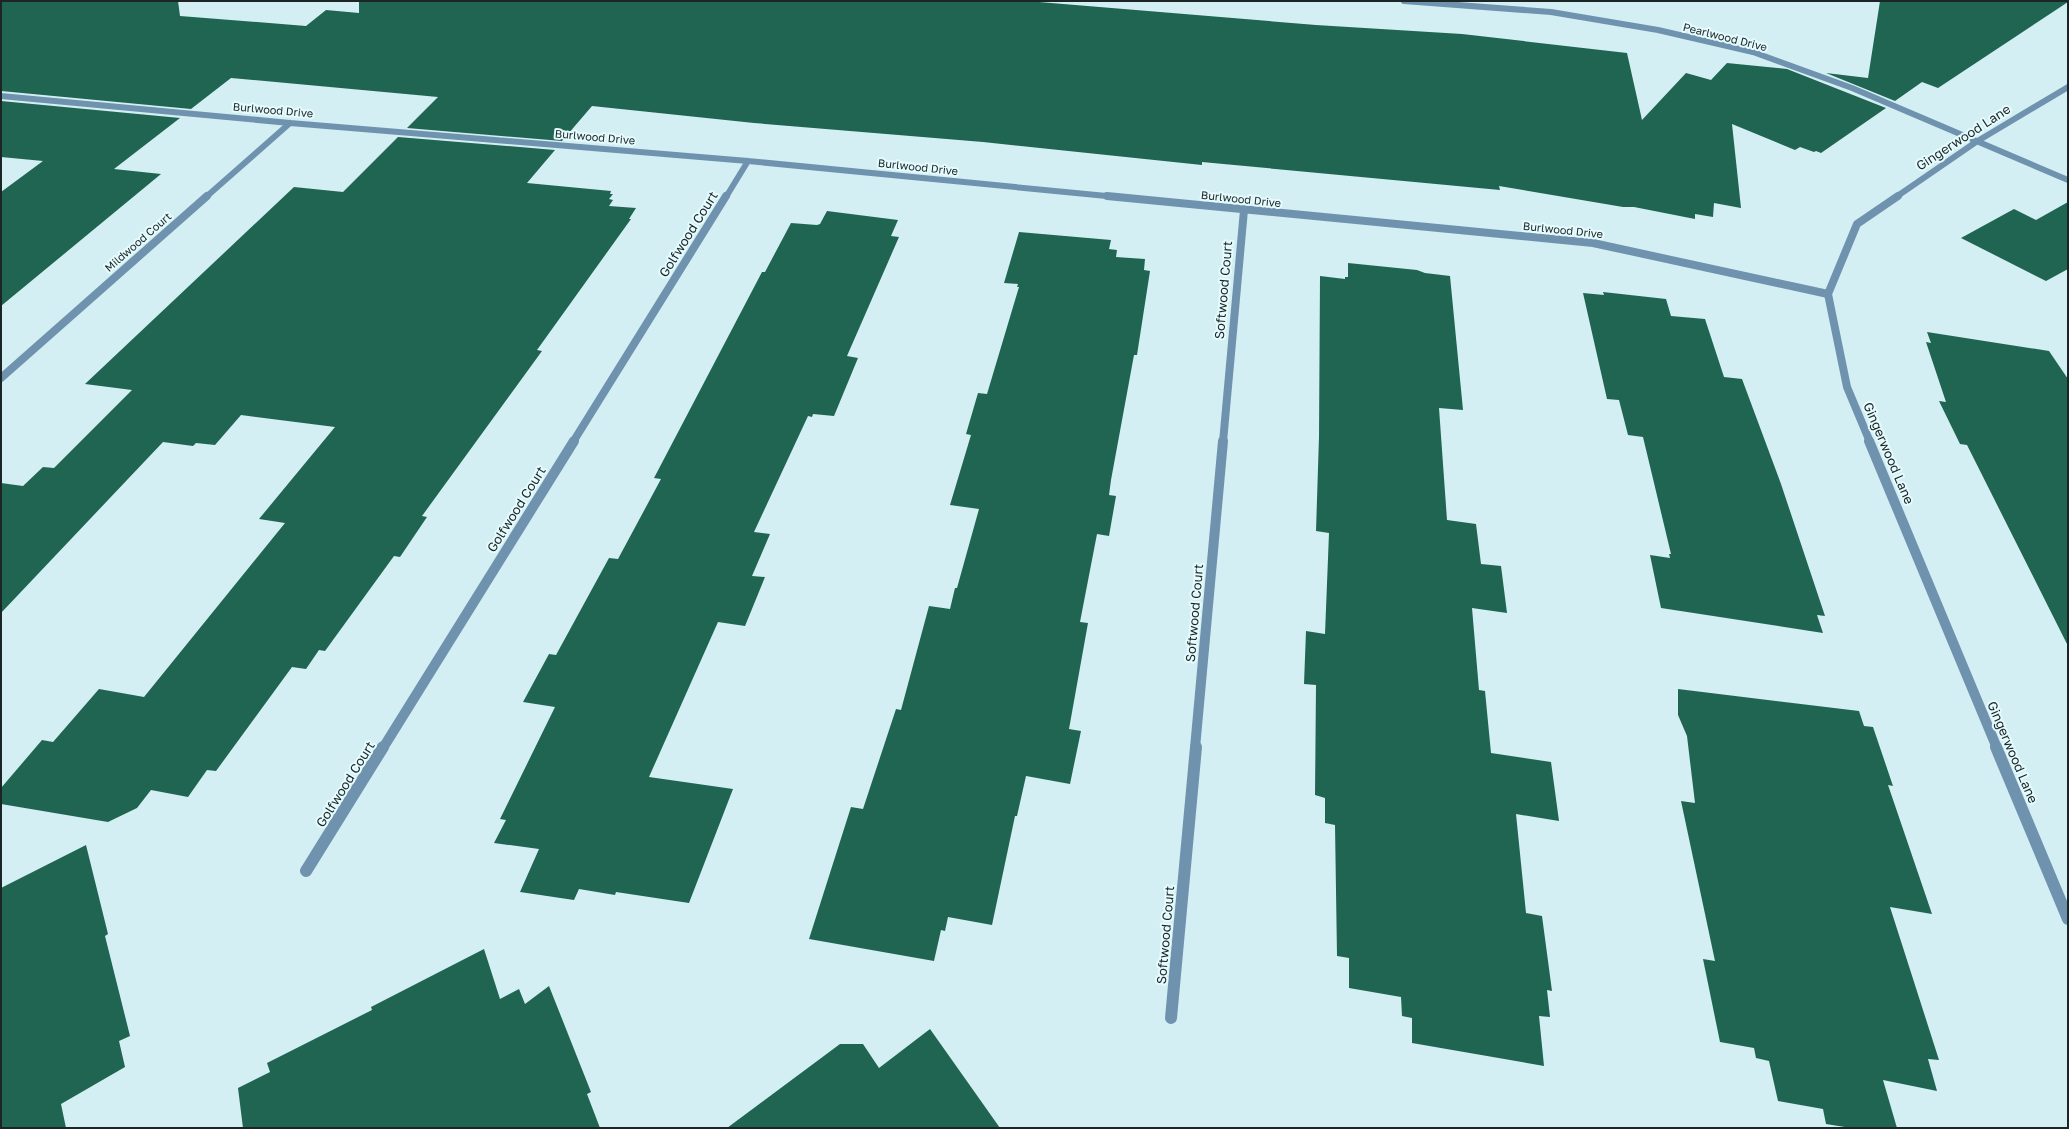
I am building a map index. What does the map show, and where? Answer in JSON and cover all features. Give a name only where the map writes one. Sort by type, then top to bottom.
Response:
[{"type":"street","name":"Pearlwood Drive","points":[[1404,1],[1550,12],[1658,30],[1753,52],[1852,88],[2068,180]]},
{"type":"street","name":"Gingerwood Lane","points":[[2068,87],[1976,142],[1856,224],[1828,294],[1847,387],[2068,920]]},
{"type":"street","name":"Burlwood Drive","points":[[1,96],[290,123],[748,161],[1593,243],[1828,294]]},
{"type":"street","name":"Mildwood Court","points":[[1,378],[290,123]]},
{"type":"street","name":"Golfwood Court","points":[[306,871],[748,161]]},
{"type":"street","name":"Softwood Court","points":[[1172,1018],[1244,210]]},
{"type":"building","points":[[1,1],[178,1],[180,16],[306,26],[326,10],[359,13],[359,1],[1027,1],[1316,25],[1462,34],[1627,53],[1642,120],[1686,73],[1711,80],[1727,63],[1787,69],[1886,108],[1821,153],[1800,147],[1795,150],[1732,124],[1741,208],[1714,203],[1713,217],[1695,214],[1695,219],[1634,207],[1623,207],[1499,186],[1500,190],[1202,162],[1202,165],[983,142],[754,123],[592,106],[562,141],[407,128],[438,97],[231,78],[191,109],[1,91]]},
{"type":"building","points":[[1880,1],[2068,2],[1938,88],[1922,82],[1895,101],[1826,73],[1868,78]]},
{"type":"building","points":[[1,101],[180,118],[114,169],[161,174],[1,306],[1,192],[43,161],[1,157]]},
{"type":"building","points":[[398,137],[555,150],[527,183],[611,191],[610,194],[613,194],[609,199],[613,200],[609,206],[636,208],[629,219],[631,219],[537,350],[542,351],[422,516],[427,517],[400,557],[394,556],[325,651],[319,650],[306,669],[292,667],[216,771],[207,770],[188,797],[151,790],[137,808],[108,822],[1,804],[1,788],[42,740],[53,742],[99,689],[144,697],[285,523],[259,519],[335,427],[241,415],[215,445],[196,443],[193,446],[163,442],[1,613],[1,483],[23,486],[43,467],[54,468],[132,390],[85,384],[294,187],[343,192]]},
{"type":"building","points":[[2068,202],[2068,269],[2046,281],[1961,238],[2014,209],[2036,220]]},
{"type":"building","points":[[827,211],[898,220],[891,236],[899,237],[847,356],[858,358],[834,416],[813,414],[812,417],[808,416],[754,532],[770,534],[752,576],[765,577],[745,626],[718,622],[649,777],[733,789],[689,903],[616,892],[615,895],[579,889],[574,900],[520,892],[539,849],[494,843],[506,820],[500,819],[555,707],[523,702],[549,654],[556,655],[609,558],[618,559],[661,479],[654,478],[762,272],[765,272],[791,223],[820,224]]},
{"type":"building","points":[[1019,232],[1111,240],[1109,249],[1117,250],[1116,257],[1145,259],[1144,270],[1150,271],[1137,355],[1134,355],[1111,480],[1109,495],[1116,496],[1109,536],[1097,534],[1080,622],[1088,623],[1069,729],[1081,731],[1070,784],[1026,776],[1017,816],[1015,816],[992,925],[948,917],[945,931],[941,930],[934,961],[809,939],[851,807],[863,809],[896,709],[901,710],[929,606],[950,609],[955,588],[957,588],[979,509],[950,505],[971,435],[966,434],[978,393],[987,394],[1019,287],[1017,287],[1018,284],[1004,283]]},
{"type":"building","points":[[1348,263],[1417,270],[1425,273],[1450,276],[1463,410],[1439,408],[1447,520],[1476,524],[1481,564],[1501,566],[1507,613],[1472,608],[1479,690],[1485,691],[1491,753],[1551,762],[1559,821],[1516,814],[1526,913],[1542,916],[1552,991],[1547,990],[1550,1017],[1539,1016],[1544,1066],[1412,1043],[1412,1018],[1402,1016],[1401,997],[1349,988],[1349,958],[1337,956],[1335,825],[1325,823],[1325,798],[1315,795],[1316,685],[1304,684],[1306,631],[1325,634],[1329,533],[1316,531],[1319,437],[1320,276],[1345,279],[1345,277],[1348,277]]},
{"type":"building","points":[[1603,292],[1666,299],[1671,316],[1705,319],[1724,377],[1742,379],[1781,484],[1825,616],[1817,615],[1823,633],[1661,608],[1650,555],[1670,558],[1669,554],[1671,554],[1643,437],[1628,435],[1619,400],[1607,399],[1583,293],[1604,295]]},
{"type":"building","points":[[1927,332],[2049,351],[2068,379],[2068,646],[1967,445],[1960,444],[1939,401],[1946,402],[1926,342],[1931,343]]},
{"type":"building","points":[[1678,689],[1859,711],[1864,726],[1873,727],[1893,786],[1888,785],[1932,914],[1890,907],[1939,1060],[1928,1059],[1937,1091],[1883,1080],[1897,1128],[1851,1128],[1826,1124],[1823,1109],[1778,1101],[1769,1061],[1756,1058],[1754,1048],[1720,1042],[1703,959],[1715,961],[1681,801],[1695,803],[1687,736],[1678,715]]},
{"type":"building","points":[[86,845],[108,934],[105,936],[130,1036],[119,1041],[125,1067],[61,1104],[66,1128],[1,1128],[1,888]]},
{"type":"building","points":[[484,949],[500,999],[519,989],[525,1004],[549,986],[591,1092],[587,1094],[600,1128],[243,1128],[238,1088],[270,1072],[267,1063],[372,1010],[371,1007]]},
{"type":"building","points":[[930,1029],[1000,1128],[727,1128],[840,1044],[863,1044],[879,1068]]}]
